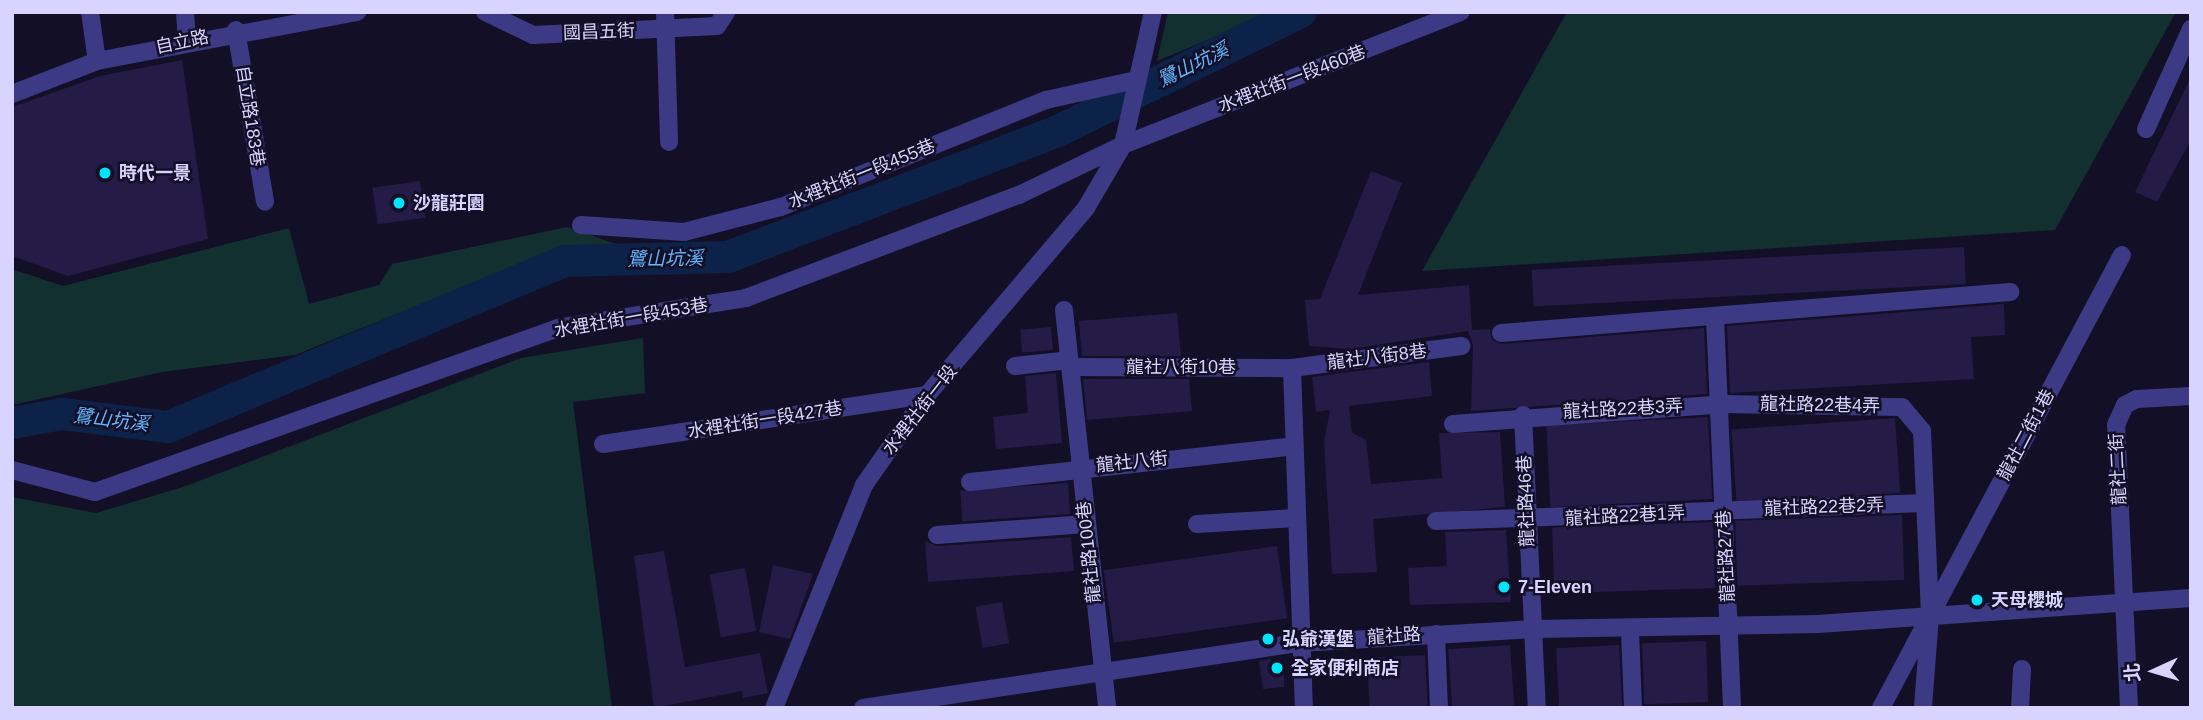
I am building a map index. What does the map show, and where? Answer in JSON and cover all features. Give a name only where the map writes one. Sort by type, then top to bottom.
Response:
[{"type":"street","points":[[90,12],[97,61]]},
{"type":"street","points":[[185,12],[187,40]]},
{"type":"street","name":"自立路","points":[[12,94],[97,61],[236,30],[276,18],[357,12]]},
{"type":"street","name":"國昌五街","points":[[485,12],[533,35],[665,21],[722,19]]},
{"type":"street","points":[[1136,80],[1153,12]]},
{"type":"street","name":"水裡社街一段460巷","points":[[1123,145],[1461,12]]},
{"type":"street","points":[[665,21],[669,142]]},
{"type":"street","points":[[2146,129],[2191,29]]},
{"type":"street","name":"自立路183巷","points":[[236,30],[265,202]]},
{"type":"street","name":"水裡社街一段","points":[[774,708],[864,485],[927,395],[1086,208],[1123,145],[1136,80]]},
{"type":"street","name":"水裡社街一段455巷","points":[[581,225],[684,232],[708,226],[781,206],[1046,100],[1136,80]]},
{"type":"street","name":"水裡社街一段453巷","points":[[12,470],[95,492],[557,328],[746,298],[802,280],[1019,195],[1123,145]]},
{"type":"street","name":"龍社二街1巷","points":[[1881,708],[2122,255]]},
{"type":"street","points":[[1501,333],[2010,292]]},
{"type":"street","name":"龍社路100巷","points":[[1064,310],[1107,708]]},
{"type":"street","name":"龍社路27巷","points":[[1715,317],[1723,404],[1724,511],[1732,708]]},
{"type":"street","name":"龍社八街8巷","points":[[1292,368],[1462,346]]},
{"type":"street","name":"龍社八街10巷","points":[[1015,366],[1069,364],[1292,368]]},
{"type":"street","points":[[1292,368],[1304,708]]},
{"type":"street","name":"水裡社街一段427巷","points":[[603,444],[927,395]]},
{"type":"street","name":"龍社二街","points":[[2126,603],[2118,414],[2137,399],[2191,396]]},
{"type":"street","name":"龍社路22巷3弄","points":[[1453,424],[1523,415],[1723,404]]},
{"type":"street","name":"龍社路22巷4弄","points":[[1723,404],[1878,405],[1914,415],[1922,431],[1924,503]]},
{"type":"street","name":"龍社路46巷","points":[[1523,415],[1525,520],[1537,708]]},
{"type":"street","name":"龍社八街","points":[[970,482],[1080,467],[1294,446]]},
{"type":"street","points":[[1923,708],[1930,616],[1924,503]]},
{"type":"street","name":"龍社路22巷2弄","points":[[1724,511],[1924,503]]},
{"type":"street","name":"龍社路22巷1弄","points":[[1436,521],[1724,511]]},
{"type":"street","points":[[1197,524],[1296,518]]},
{"type":"street","points":[[937,536],[1086,524]]},
{"type":"street","points":[[1930,616],[2191,598]]},
{"type":"street","points":[[2126,603],[2129,708]]},
{"type":"street","name":"龍社路","points":[[863,708],[1102,669],[1300,643],[1534,629],[1630,630],[1930,616]]},
{"type":"street","points":[[1630,630],[1633,708]]},
{"type":"street","points":[[1436,634],[1439,708]]},
{"type":"street","points":[[2020,708],[2022,669]]},
{"type":"green space","points":[[1168,12],[1275,12],[1157,61]]},
{"type":"green space","points":[[1567,12],[2176,12],[2055,230],[1422,271]]},
{"type":"green space","points":[[567,227],[616,244],[558,249],[295,355],[162,372],[12,405],[12,269],[63,286],[289,228],[309,304],[379,285],[392,264]]},
{"type":"green space","points":[[643,338],[645,393],[573,402],[612,708],[12,708],[12,497],[96,513],[186,486],[521,358]]},
{"type":"building","name":"時代一景","points":[[182,60],[208,239],[68,276],[12,256],[12,107],[100,76]]},
{"type":"building","points":[[2191,77],[2191,140],[2157,202],[2135,192]]},
{"type":"building","points":[[1371,171],[1402,183],[1358,295],[1469,285],[1472,330],[1490,329],[1492,340],[1501,344],[1704,328],[1707,394],[1471,411],[1473,345],[1468,331],[1350,349],[1309,346],[1305,300],[1320,299]]},
{"type":"building","name":"沙龍莊園","points":[[420,181],[425,218],[378,224],[372,188]]},
{"type":"building","points":[[1964,247],[1966,284],[1534,307],[1532,270]]},
{"type":"building","points":[[2004,304],[2005,335],[1971,337],[1974,379],[1730,393],[1727,326]]},
{"type":"building","points":[[1177,313],[1181,356],[1082,356],[1079,321]]},
{"type":"building","points":[[1051,327],[1053,350],[1022,353],[1020,330]]},
{"type":"building","points":[[1429,362],[1432,396],[1349,406],[1352,433],[1366,440],[1371,484],[1442,478],[1439,433],[1500,432],[1505,507],[1373,519],[1377,572],[1332,574],[1324,442],[1330,410],[1316,412],[1312,377]]},
{"type":"building","points":[[1056,373],[1062,443],[996,449],[993,417],[1028,413],[1025,376]]},
{"type":"building","points":[[1083,379],[1189,379],[1192,411],[1087,420]]},
{"type":"building","points":[[1708,417],[1712,499],[1551,507],[1546,425]]},
{"type":"building","points":[[1895,418],[1900,493],[1737,504],[1731,429]]},
{"type":"building","points":[[1068,483],[1070,514],[962,521],[960,491]]},
{"type":"building","points":[[1902,515],[1904,580],[1737,586],[1735,521]]},
{"type":"building","points":[[1713,522],[1715,588],[1554,594],[1552,528]]},
{"type":"building","points":[[1506,530],[1511,602],[1410,605],[1408,568],[1447,566],[1445,532]]},
{"type":"building","points":[[1071,537],[1074,571],[928,582],[925,541],[938,546]]},
{"type":"building","points":[[1277,546],[1287,618],[1114,643],[1104,570]]},
{"type":"building","points":[[664,551],[685,667],[760,653],[768,693],[743,698],[742,691],[654,708],[634,556]]},
{"type":"building","points":[[773,565],[813,574],[790,639],[759,632]]},
{"type":"building","points":[[745,568],[756,631],[721,637],[710,574]]},
{"type":"building","points":[[1002,602],[1009,643],[983,648],[975,607]]},
{"type":"building","points":[[1706,641],[1708,702],[1644,704],[1642,643]]},
{"type":"building","points":[[1510,645],[1514,708],[1452,708],[1448,649]]},
{"type":"building","points":[[1619,645],[1622,707],[1559,708],[1556,648]]},
{"type":"building","points":[[1425,655],[1428,708],[1370,708],[1367,658]]},
{"type":"building","points":[[1270,659],[1284,672],[1284,687],[1263,689],[1259,661]]},
{"type":"waterway","name":"鷺山坑溪","points":[[12,423],[62,414],[168,427],[564,261],[728,257],[1060,130],[1301,12]]},
{"type":"place","name":"時代一景","points":[[105,173]]},
{"type":"place","name":"沙龍莊園","points":[[399,203]]},
{"type":"place","name":"7-Eleven","points":[[1504,587]]},
{"type":"place","name":"天母櫻城","points":[[1977,600]]},
{"type":"place","name":"弘爺漢堡","points":[[1268,639]]},
{"type":"place","name":"全家便利商店","points":[[1277,668]]}]
